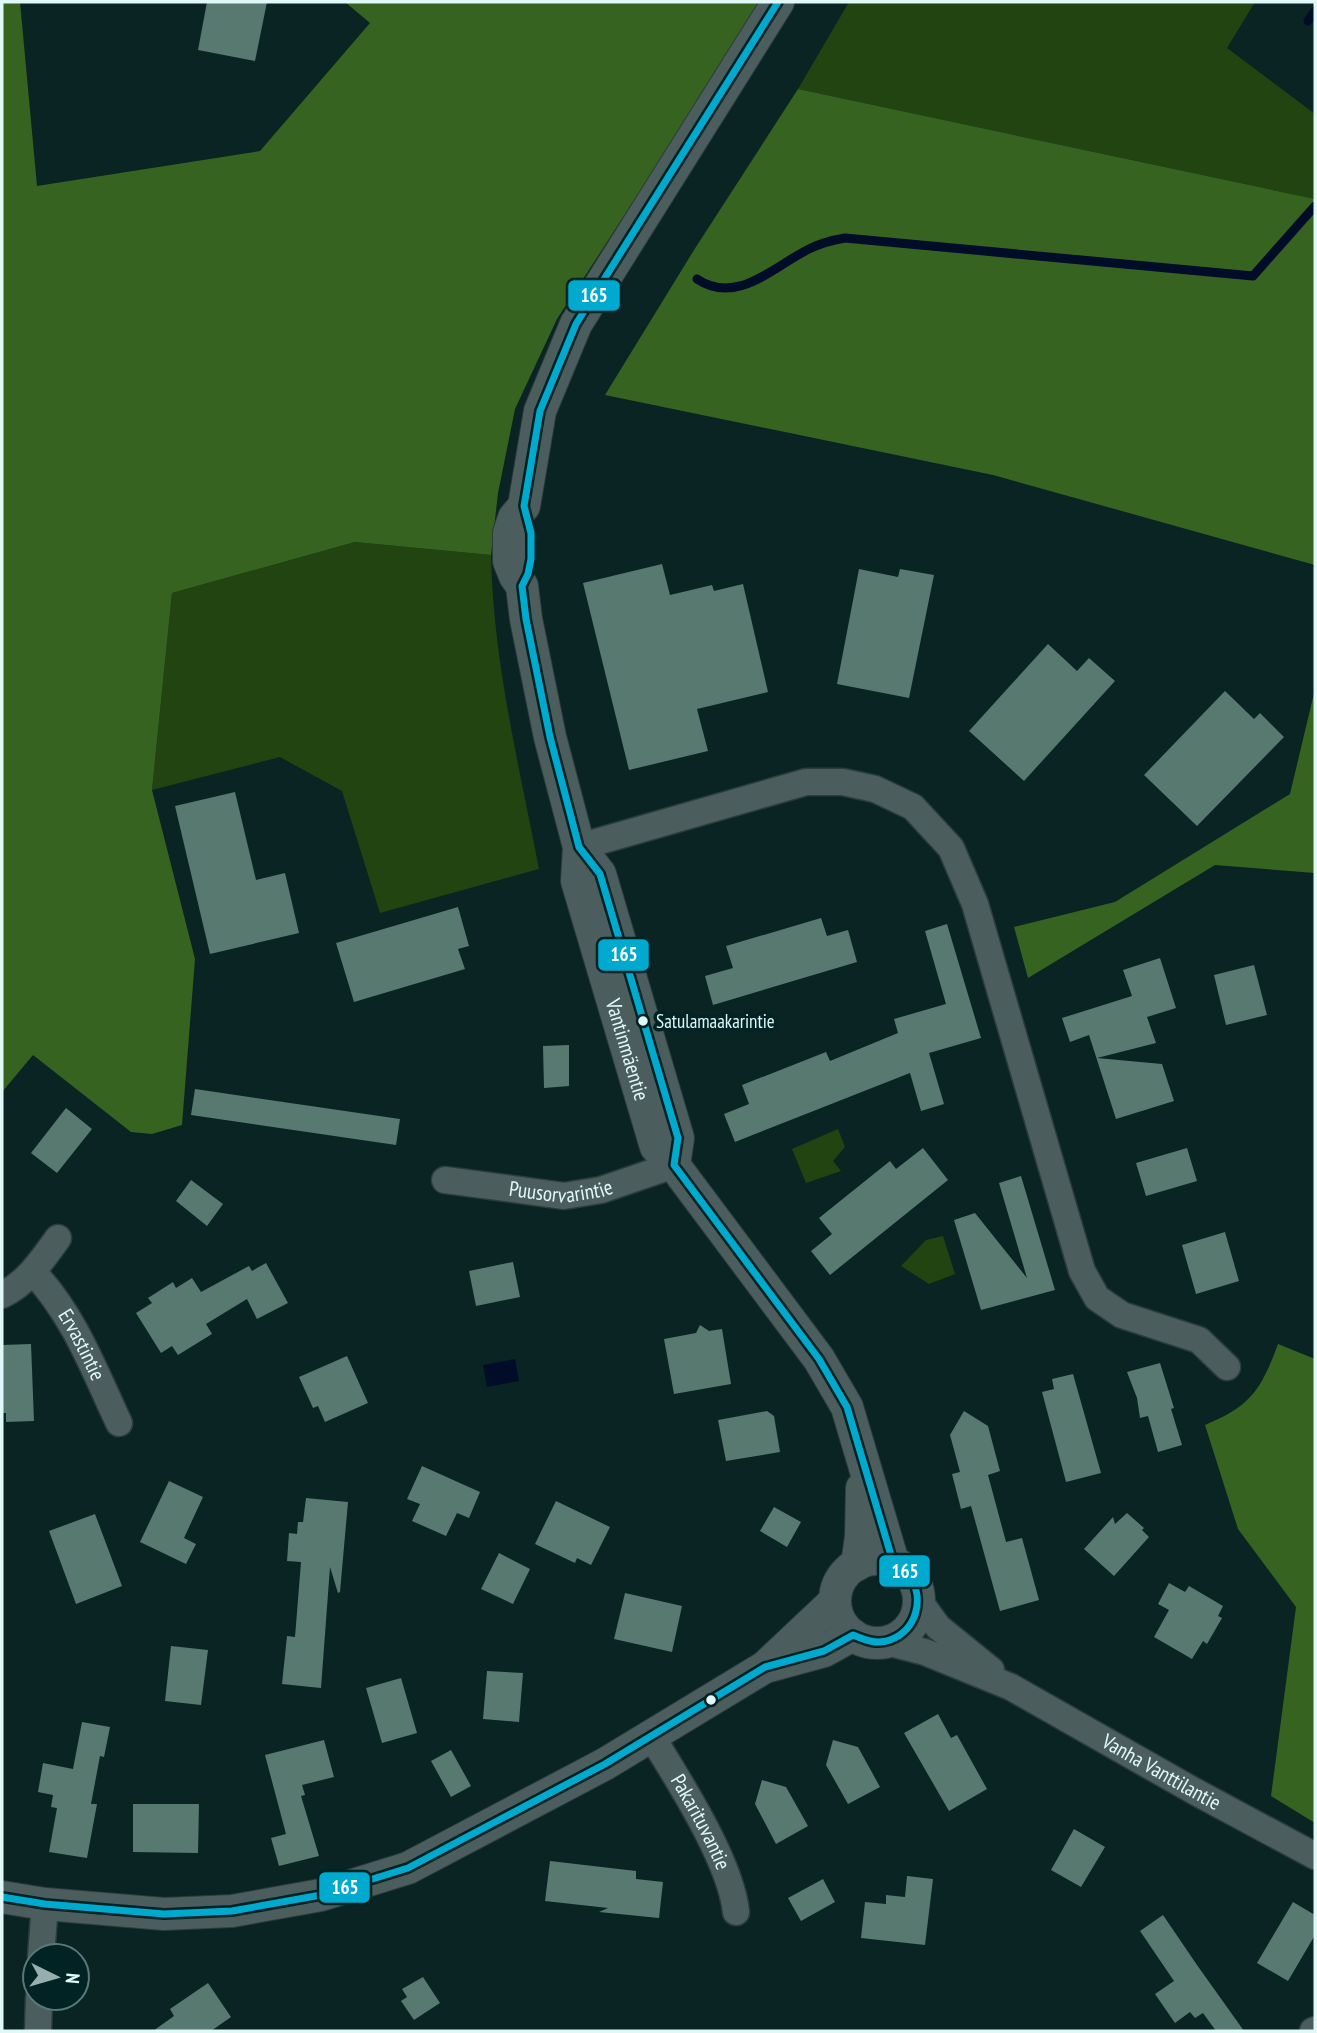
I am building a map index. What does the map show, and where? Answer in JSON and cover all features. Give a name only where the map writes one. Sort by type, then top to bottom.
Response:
[{"type":"street","name":"Vantinmäentie","points":[[674,1166],[678,1138],[600,874],[579,846],[550,737],[522,586],[509,561],[509,533],[514,518],[524,506],[540,411],[576,324],[778,2]]},
{"type":"street","points":[[579,846],[806,782],[843,782],[875,789],[913,807],[951,848],[975,904],[1046,1154],[1087,1280],[1097,1297],[1122,1314],[1199,1340],[1227,1367]]},
{"type":"street","points":[[674,1166],[819,1359],[848,1407],[893,1562]]},
{"type":"street","name":"Puusorvarintie","points":[[445,1180],[564,1196],[601,1190],[674,1166]]},
{"type":"street","points":[[2,1295],[15,1289],[33,1272],[58,1238]]},
{"type":"street","name":"Ervastintie","points":[[33,1272],[72,1322],[119,1423]]},
{"type":"street","points":[[857,1564],[861,1537],[863,1455]]},
{"type":"street","points":[[881,1559],[893,1562],[912,1578],[917,1589],[917,1615],[910,1628],[899,1637],[886,1642],[868,1642],[853,1635],[843,1626],[837,1614],[835,1601],[841,1580],[857,1564],[881,1559]]},
{"type":"street","points":[[2,1897],[45,1904],[164,1914],[194,1913],[244,1909],[321,1895],[408,1868],[539,1801],[652,1737],[765,1667],[835,1601]]},
{"type":"street","name":"Vanha Vanttilantie","points":[[919,1601],[939,1627],[1011,1686]]},
{"type":"street","points":[[765,1667],[824,1651],[853,1635]]},
{"type":"street","name":"Vanha Vanttilantie","points":[[886,1642],[925,1652],[1011,1686],[1194,1791],[1315,1856]]},
{"type":"street","name":"Pakarituvantie","points":[[652,1737],[718,1854],[734,1896],[736,1912]]},
{"type":"street","points":[[42,1942],[45,1904]]},
{"type":"street","points":[[38,2031],[39,2012]]},
{"type":"green space","points":[[2,2],[20,2],[37,186],[260,151],[370,23],[345,2],[763,2],[557,319],[515,409],[498,493],[491,555],[355,542],[172,593],[152,790],[195,959],[182,1125],[152,1134],[131,1132],[33,1055],[2,1092]]},
{"type":"green space","points":[[849,2],[1255,2],[1227,48],[1315,114],[1315,199],[798,89]]},
{"type":"green space","points":[[798,89],[1315,199],[1315,565],[993,475],[605,395]]},
{"type":"green space","points":[[355,542],[491,555],[502,674],[539,869],[380,913],[342,791],[280,757],[152,790],[172,593]]},
{"type":"green space","points":[[1315,689],[1315,873],[1215,865],[1028,978],[1014,927],[1115,902],[1290,794]]},
{"type":"green space","points":[[838,1129],[845,1147],[833,1161],[841,1171],[806,1183],[792,1149]]},
{"type":"green space","points":[[943,1236],[955,1274],[929,1284],[901,1266],[926,1240]]},
{"type":"green space","points":[[1278,1344],[1315,1359],[1315,1823],[1271,1796],[1296,1607],[1238,1529],[1205,1425],[1233,1411],[1252,1395],[1260,1385]]},
{"type":"water","points":[[515,1359],[519,1381],[487,1387],[483,1365]]},
{"type":"building","points":[[207,2],[267,2],[255,61],[198,50]]},
{"type":"building","points":[[662,564],[670,595],[712,585],[714,591],[743,584],[768,692],[697,709],[708,751],[629,770],[583,583]]},
{"type":"building","points":[[859,569],[898,577],[900,569],[934,575],[909,698],[837,684]]},
{"type":"building","points":[[1048,644],[1077,671],[1089,658],[1115,681],[1024,781],[969,731]]},
{"type":"building","points":[[1225,691],[1254,719],[1260,713],[1284,737],[1197,826],[1144,775]]},
{"type":"building","points":[[235,792],[256,880],[285,873],[299,933],[210,954],[175,806]]},
{"type":"building","points":[[458,907],[469,946],[458,949],[465,969],[354,1002],[336,943]]},
{"type":"building","points":[[821,918],[827,936],[848,930],[857,962],[713,1005],[705,976],[733,968],[726,946]]},
{"type":"building","points":[[947,924],[981,1038],[929,1053],[944,1104],[921,1111],[910,1073],[735,1142],[724,1114],[749,1104],[742,1085],[826,1052],[830,1061],[898,1033],[894,1019],[946,1004],[925,931]]},
{"type":"building","points":[[1160,958],[1176,1008],[1147,1017],[1156,1043],[1097,1058],[1162,1064],[1174,1101],[1116,1119],[1089,1035],[1070,1042],[1062,1018],[1132,996],[1123,970]]},
{"type":"building","points":[[1254,965],[1267,1015],[1226,1025],[1214,975]]},
{"type":"building","points":[[569,1045],[569,1086],[544,1088],[543,1046]]},
{"type":"building","points":[[195,1089],[400,1119],[396,1145],[191,1115]]},
{"type":"building","points":[[66,1108],[92,1129],[57,1173],[31,1153]]},
{"type":"building","points":[[923,1148],[948,1180],[830,1275],[811,1251],[832,1234],[819,1218],[890,1161],[896,1169]]},
{"type":"building","points":[[1187,1148],[1197,1181],[1146,1196],[1136,1163]]},
{"type":"building","points":[[1021,1176],[1055,1290],[981,1310],[954,1220],[975,1213],[1027,1278],[999,1183]]},
{"type":"building","points":[[191,1180],[223,1204],[207,1226],[176,1201]]},
{"type":"building","points":[[1225,1232],[1239,1281],[1196,1294],[1182,1245]]},
{"type":"building","points":[[513,1262],[520,1297],[476,1306],[469,1271]]},
{"type":"building","points":[[266,1263],[288,1303],[257,1319],[247,1299],[206,1324],[212,1334],[178,1355],[172,1346],[161,1353],[136,1313],[152,1303],[148,1298],[173,1282],[176,1288],[192,1278],[201,1292],[249,1266],[252,1271]]},
{"type":"building","points":[[700,1325],[709,1331],[722,1329],[731,1384],[674,1394],[664,1339],[696,1333]]},
{"type":"building","points":[[31,1344],[34,1421],[6,1422],[6,1413],[2,1413],[2,1345]]},
{"type":"building","points":[[347,1356],[368,1403],[325,1422],[318,1406],[313,1408],[299,1377]]},
{"type":"building","points":[[1160,1363],[1182,1445],[1158,1452],[1148,1416],[1140,1418],[1137,1398],[1127,1372]]},
{"type":"building","points":[[1073,1374],[1101,1473],[1066,1482],[1042,1392],[1054,1389],[1052,1379]]},
{"type":"building","points":[[767,1411],[774,1416],[780,1452],[726,1461],[718,1420]]},
{"type":"building","points":[[964,1411],[988,1426],[1000,1471],[988,1475],[1006,1542],[1022,1538],[1039,1600],[1000,1611],[971,1506],[961,1509],[952,1474],[960,1472],[950,1435]]},
{"type":"building","points":[[422,1466],[480,1492],[469,1518],[457,1513],[446,1536],[412,1521],[420,1504],[407,1499]]},
{"type":"building","points":[[169,1481],[203,1497],[184,1538],[196,1544],[186,1564],[140,1542]]},
{"type":"building","points":[[306,1498],[348,1502],[338,1593],[330,1567],[321,1688],[282,1684],[287,1636],[295,1637],[301,1562],[287,1561],[289,1533],[297,1534],[298,1522],[303,1522]]},
{"type":"building","points":[[556,1501],[610,1527],[591,1565],[577,1558],[575,1563],[535,1544]]},
{"type":"building","points":[[774,1507],[801,1522],[787,1547],[760,1531]]},
{"type":"building","points":[[1127,1513],[1144,1528],[1142,1530],[1149,1537],[1114,1576],[1084,1549],[1113,1517],[1115,1524]]},
{"type":"building","points":[[95,1514],[122,1586],[76,1604],[49,1531]]},
{"type":"building","points":[[499,1553],[530,1569],[513,1604],[481,1589]]},
{"type":"building","points":[[1169,1583],[1185,1592],[1189,1586],[1223,1606],[1218,1616],[1222,1618],[1207,1644],[1203,1641],[1192,1659],[1154,1637],[1169,1610],[1158,1604]]},
{"type":"building","points":[[625,1593],[682,1606],[672,1652],[614,1639]]},
{"type":"building","points":[[171,1646],[208,1650],[201,1705],[165,1701]]},
{"type":"building","points":[[487,1671],[523,1673],[519,1722],[483,1719]]},
{"type":"building","points":[[401,1678],[417,1733],[382,1743],[366,1688]]},
{"type":"building","points":[[938,1714],[951,1738],[957,1735],[987,1789],[949,1811],[904,1733]]},
{"type":"building","points":[[82,1722],[110,1727],[104,1757],[100,1756],[91,1804],[97,1804],[87,1858],[49,1852],[57,1808],[51,1807],[53,1795],[38,1792],[43,1763],[73,1769]]},
{"type":"building","points":[[324,1740],[334,1777],[302,1785],[305,1795],[301,1796],[319,1856],[279,1866],[271,1838],[286,1834],[265,1755]]},
{"type":"building","points":[[833,1740],[858,1747],[880,1787],[848,1804],[826,1765]]},
{"type":"building","points":[[451,1750],[471,1786],[451,1797],[431,1761]]},
{"type":"building","points":[[762,1780],[786,1787],[808,1826],[776,1844],[755,1804]]},
{"type":"building","points":[[133,1804],[199,1804],[198,1853],[133,1852]]},
{"type":"building","points":[[1074,1829],[1105,1847],[1081,1887],[1051,1870]]},
{"type":"building","points":[[550,1861],[636,1871],[636,1879],[663,1882],[659,1918],[599,1912],[608,1908],[545,1901]]},
{"type":"building","points":[[907,1876],[933,1879],[925,1945],[861,1938],[865,1902],[886,1904],[886,1895],[905,1897]]},
{"type":"building","points":[[823,1879],[835,1902],[801,1921],[788,1898]]},
{"type":"building","points":[[1293,1902],[1315,1915],[1315,1935],[1288,1981],[1257,1963]]},
{"type":"building","points":[[1163,1915],[1244,2031],[1216,2031],[1203,2013],[1195,2018],[1190,2012],[1175,2023],[1155,1994],[1174,1981],[1140,1931]]},
{"type":"building","points":[[423,1977],[440,2003],[414,2020],[401,2001],[407,1997],[402,1989]]},
{"type":"building","points":[[208,1983],[231,2017],[211,2031],[153,2031],[174,2016],[170,2009]]},
{"type":"waterway","points":[[1308,21],[1315,11]]},
{"type":"waterway","points":[[697,279],[712,286],[741,286],[814,247],[845,238],[1253,276],[1315,206]]},
{"type":"transit line","name":"165","points":[[2,1897],[45,1904],[164,1914],[232,1911],[321,1895],[408,1868],[605,1764],[765,1667],[824,1651],[853,1635],[876,1642],[890,1640],[899,1636],[912,1622],[917,1604],[915,1586],[908,1575],[893,1562],[847,1407],[819,1359],[674,1165],[678,1138],[600,874],[579,847],[550,737],[522,586],[531,559],[531,533],[524,506],[540,411],[576,324],[778,2]]},
{"type":"place","name":"Satulamaakarintie","points":[[643,1021]]}]
